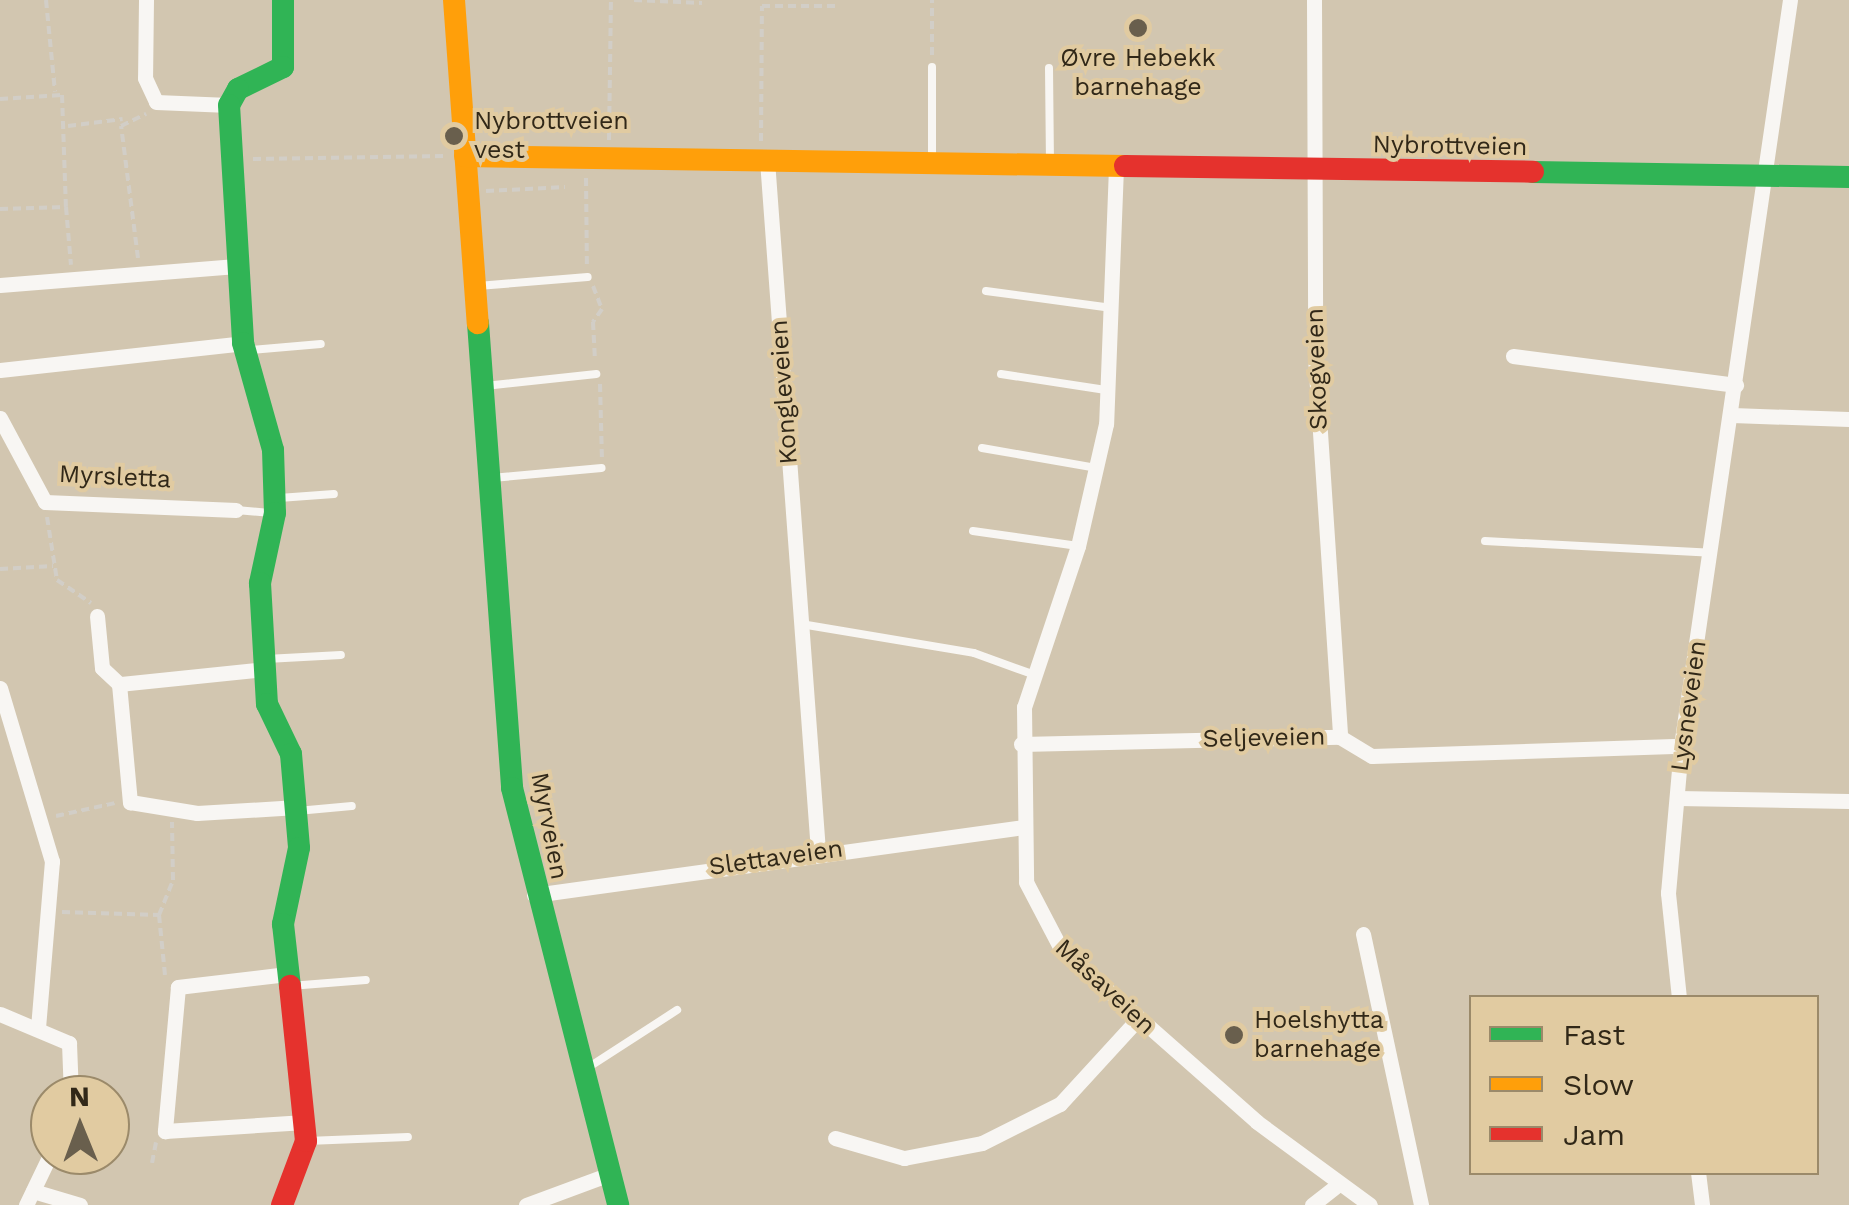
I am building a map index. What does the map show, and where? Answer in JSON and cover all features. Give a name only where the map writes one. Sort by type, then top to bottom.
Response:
[{"type":"street","points":[[146,0],[145,78],[164,108],[230,104]]},
{"type":"street","points":[[282,1205],[299,1178],[305,1131],[283,924],[297,809],[265,664],[260,583],[275,506],[270,426],[244,347],[236,266],[230,104],[238,89],[283,67],[283,0]]},
{"type":"street","name":"Myrveien","points":[[454,0],[509,763],[534,894],[618,1205]]},
{"type":"street","name":"Skogveien","points":[[1314,0],[1312,172],[1340,736]]},
{"type":"street","name":"Lysneveien","points":[[1679,995],[1668,894],[1681,746],[1790,0]]},
{"type":"street","name":"Nybrottveien","points":[[465,156],[609,154],[1312,172],[1849,177]]},
{"type":"street","name":"Kongleveien","points":[[766,160],[818,851]]},
{"type":"street","name":"Måsaveien","points":[[1116,167],[1110,390],[1078,546],[1032,674],[1021,744],[1019,828],[1038,918],[1138,1019],[1336,1186],[1370,1205]]},
{"type":"street","points":[[0,285],[72,285],[236,266]]},
{"type":"street","points":[[0,370],[244,347]]},
{"type":"street","points":[[1514,356],[1736,386]]},
{"type":"street","points":[[1732,416],[1849,419]]},
{"type":"street","name":"Myrsletta","points":[[0,418],[45,502],[236,510]]},
{"type":"street","points":[[97,616],[102,668],[119,684],[130,802],[172,812],[297,809]]},
{"type":"street","points":[[119,684],[265,664]]},
{"type":"street","points":[[0,688],[42,821],[53,914],[38,1028]]},
{"type":"street","name":"Seljeveien","points":[[1021,744],[1340,736],[1372,756],[1681,746]]},
{"type":"street","points":[[1676,798],[1849,801]]},
{"type":"street","name":"Slettaveien","points":[[534,894],[818,851],[1019,828]]},
{"type":"street","points":[[1364,934],[1376,1029],[1400,1084],[1421,1205]]},
{"type":"street","points":[[288,980],[178,988],[165,1131],[305,1131]]},
{"type":"street","points":[[0,1014],[38,1028],[75,1052],[73,1075]]},
{"type":"street","points":[[835,1138],[904,1158],[982,1143],[1060,1104],[1138,1019]]},
{"type":"street","points":[[526,1205],[610,1174]]},
{"type":"street","points":[[40,1175],[29,1198],[80,1205]]},
{"type":"street","points":[[1698,1175],[1702,1205]]},
{"type":"street","points":[[1312,1205],[1336,1186]]},
{"type":"lane","points":[[932,68],[932,161]]},
{"type":"lane","points":[[1049,68],[1050,164]]},
{"type":"lane","points":[[473,286],[588,277]]},
{"type":"lane","points":[[986,291],[1112,308]]},
{"type":"lane","points":[[244,347],[321,344]]},
{"type":"lane","points":[[480,386],[596,374]]},
{"type":"lane","points":[[1001,374],[1110,390]]},
{"type":"lane","points":[[982,448],[1097,468]]},
{"type":"lane","points":[[488,478],[602,468]]},
{"type":"lane","name":"Myrsletta","points":[[236,510],[334,494]]},
{"type":"lane","points":[[973,532],[1078,546]]},
{"type":"lane","points":[[1485,540],[1711,553]]},
{"type":"lane","points":[[801,624],[917,642],[1032,674]]},
{"type":"lane","points":[[265,664],[341,654]]},
{"type":"lane","points":[[297,809],[352,806]]},
{"type":"lane","points":[[288,980],[366,980]]},
{"type":"lane","points":[[582,1071],[678,1010]]},
{"type":"lane","points":[[305,1131],[408,1138]]},
{"type":"path","points":[[46,0],[55,92],[67,126],[66,207],[72,285]]},
{"type":"path","points":[[609,154],[610,0]]},
{"type":"path","points":[[634,0],[702,2]]},
{"type":"path","points":[[932,0],[932,68]]},
{"type":"path","points":[[766,160],[762,6],[836,6]]},
{"type":"path","points":[[0,100],[55,92]]},
{"type":"path","points":[[67,126],[164,108]]},
{"type":"path","points":[[123,118],[140,278]]},
{"type":"path","points":[[234,160],[465,156]]},
{"type":"path","points":[[466,192],[565,187]]},
{"type":"path","points":[[0,209],[66,207]]},
{"type":"path","points":[[601,386],[602,468]]},
{"type":"path","points":[[45,502],[53,566],[97,616]]},
{"type":"path","points":[[0,569],[53,566]]},
{"type":"path","points":[[42,821],[130,802]]},
{"type":"path","points":[[172,812],[173,880],[159,915],[166,975],[178,988]]},
{"type":"path","points":[[53,914],[159,915]]},
{"type":"traffic: fast","points":[[283,0],[283,67],[238,89],[229,105],[243,343],[273,450],[275,513],[260,583],[267,704],[291,754],[299,848],[283,924],[290,986]]},
{"type":"traffic: fast","points":[[1533,172],[1849,177]]},
{"type":"traffic: fast","points":[[478,323],[512,788],[618,1205]]},
{"type":"traffic: slow","points":[[454,0],[478,323]]},
{"type":"traffic: slow","points":[[465,156],[1125,166]]},
{"type":"traffic: jam","points":[[1125,166],[1533,172]]},
{"type":"traffic: jam","points":[[282,1205],[306,1141],[290,986]]},
{"type":"place","name":"Øvre Hebekk barnehage","points":[[1138,28]]},
{"type":"place","name":"Nybrottveien vest","points":[[454,136]]},
{"type":"place","name":"Hoelshytta barnehage","points":[[1234,1035]]}]
